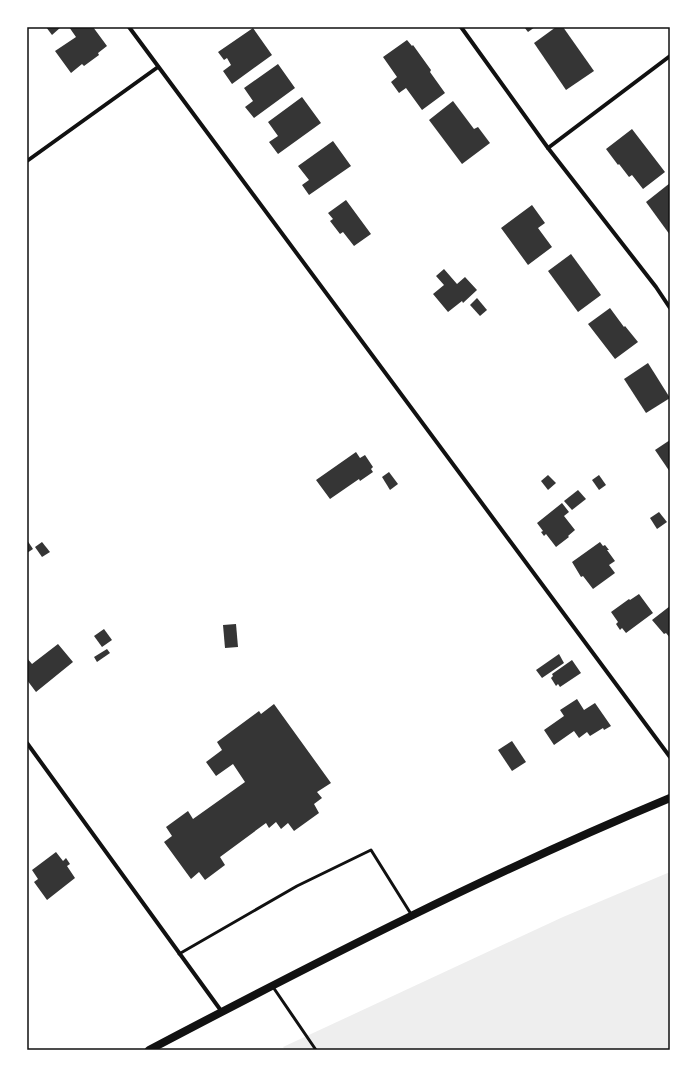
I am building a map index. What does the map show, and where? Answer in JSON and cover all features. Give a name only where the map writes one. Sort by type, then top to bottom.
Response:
[{"type":"main road","points":[[149,1050],[412,915],[502,871],[604,825],[670,798]]},
{"type":"street","points":[[129,27],[670,757]]},
{"type":"street","points":[[462,27],[548,148],[656,287],[670,308]]},
{"type":"street","points":[[548,148],[670,56]]},
{"type":"street","points":[[27,161],[158,67]]},
{"type":"street","points":[[27,743],[222,1012]]},
{"type":"lane","points":[[179,954],[297,886],[371,850],[412,915]]},
{"type":"lane","points":[[272,986],[316,1050]]},
{"type":"shaded area","points":[[670,872],[670,1050],[285,1050],[283,1047],[563,917]]},
{"type":"building","points":[[46,27],[61,27],[52,35]]},
{"type":"building","points":[[69,27],[93,27],[107,46],[98,53],[99,55],[84,66],[82,64],[71,73],[55,51],[76,37]]},
{"type":"building","points":[[524,27],[535,27],[528,32]]},
{"type":"building","points":[[556,27],[563,27],[594,71],[566,90],[534,43]]},
{"type":"building","points":[[253,28],[272,55],[232,84],[223,71],[231,65],[227,58],[224,60],[218,52]]},
{"type":"building","points":[[407,40],[412,46],[413,45],[431,70],[430,72],[445,93],[422,110],[406,88],[399,93],[391,82],[397,77],[383,57]]},
{"type":"building","points":[[278,64],[295,88],[254,118],[245,107],[253,101],[244,88]]},
{"type":"building","points":[[302,97],[321,123],[278,154],[269,142],[278,136],[268,122]]},
{"type":"building","points":[[453,101],[474,129],[478,127],[490,143],[462,164],[429,120]]},
{"type":"building","points":[[632,129],[665,172],[643,189],[632,175],[629,177],[606,149]]},
{"type":"building","points":[[333,141],[351,166],[309,195],[302,185],[309,180],[298,166]]},
{"type":"building","points":[[670,183],[670,235],[646,202]]},
{"type":"building","points":[[346,200],[371,234],[354,246],[343,232],[340,234],[330,221],[333,219],[328,213]]},
{"type":"building","points":[[532,205],[545,223],[538,228],[552,247],[528,265],[501,228]]},
{"type":"building","points":[[571,254],[601,295],[578,312],[548,271]]},
{"type":"building","points":[[444,269],[457,284],[465,277],[477,290],[463,303],[462,301],[448,312],[433,294],[444,285],[436,276]]},
{"type":"building","points":[[477,298],[487,310],[480,316],[470,305]]},
{"type":"building","points":[[610,308],[624,327],[625,326],[638,342],[615,359],[588,324]]},
{"type":"building","points":[[648,363],[670,398],[646,413],[624,379]]},
{"type":"building","points":[[670,440],[670,472],[655,450]]},
{"type":"building","points":[[356,452],[360,458],[365,455],[373,467],[371,469],[373,472],[360,481],[359,479],[330,499],[316,480]]},
{"type":"building","points":[[389,472],[398,484],[390,490],[382,477]]},
{"type":"building","points":[[548,475],[556,483],[548,490],[541,481]]},
{"type":"building","points":[[599,475],[606,485],[599,490],[592,480]]},
{"type":"building","points":[[578,490],[586,499],[572,510],[564,501]]},
{"type":"building","points":[[562,503],[569,512],[564,516],[575,530],[568,536],[569,537],[556,547],[546,534],[544,536],[541,532],[543,531],[537,523]]},
{"type":"building","points":[[659,512],[667,522],[657,529],[650,518]]},
{"type":"building","points":[[27,540],[33,549],[27,553]]},
{"type":"building","points":[[42,542],[50,552],[42,557],[35,547]]},
{"type":"building","points":[[600,542],[609,550],[607,550],[615,561],[609,565],[615,573],[593,589],[583,576],[581,577],[572,562]]},
{"type":"building","points":[[639,594],[653,613],[626,633],[622,628],[620,630],[616,624],[618,622],[611,612],[629,599],[630,600]]},
{"type":"building","points":[[670,606],[670,638],[666,633],[664,634],[652,620]]},
{"type":"building","points":[[236,624],[238,647],[225,648],[223,625]]},
{"type":"building","points":[[104,629],[112,640],[102,647],[94,636]]},
{"type":"building","points":[[58,644],[73,662],[36,692],[27,680],[27,658],[32,664]]},
{"type":"building","points":[[107,649],[110,653],[97,662],[94,657]]},
{"type":"building","points":[[559,654],[564,663],[542,678],[536,670]]},
{"type":"building","points":[[572,660],[581,673],[560,687],[558,684],[556,686],[551,678],[553,676],[552,674]]},
{"type":"building","points":[[577,699],[584,710],[595,703],[611,726],[604,730],[603,728],[590,736],[587,732],[579,738],[574,731],[554,745],[544,730],[564,716],[560,710]]},
{"type":"building","points":[[274,704],[331,783],[317,792],[322,798],[314,804],[319,813],[294,831],[288,823],[281,829],[276,822],[269,828],[266,823],[220,857],[225,865],[205,880],[199,872],[191,879],[164,842],[172,836],[166,827],[188,811],[193,819],[245,782],[233,764],[216,776],[206,762],[222,750],[217,742],[259,711],[261,714]]},
{"type":"building","points":[[512,741],[526,762],[512,771],[498,750]]},
{"type":"building","points":[[56,852],[63,861],[66,858],[70,864],[67,866],[75,878],[47,900],[34,882],[38,879],[32,870]]}]
